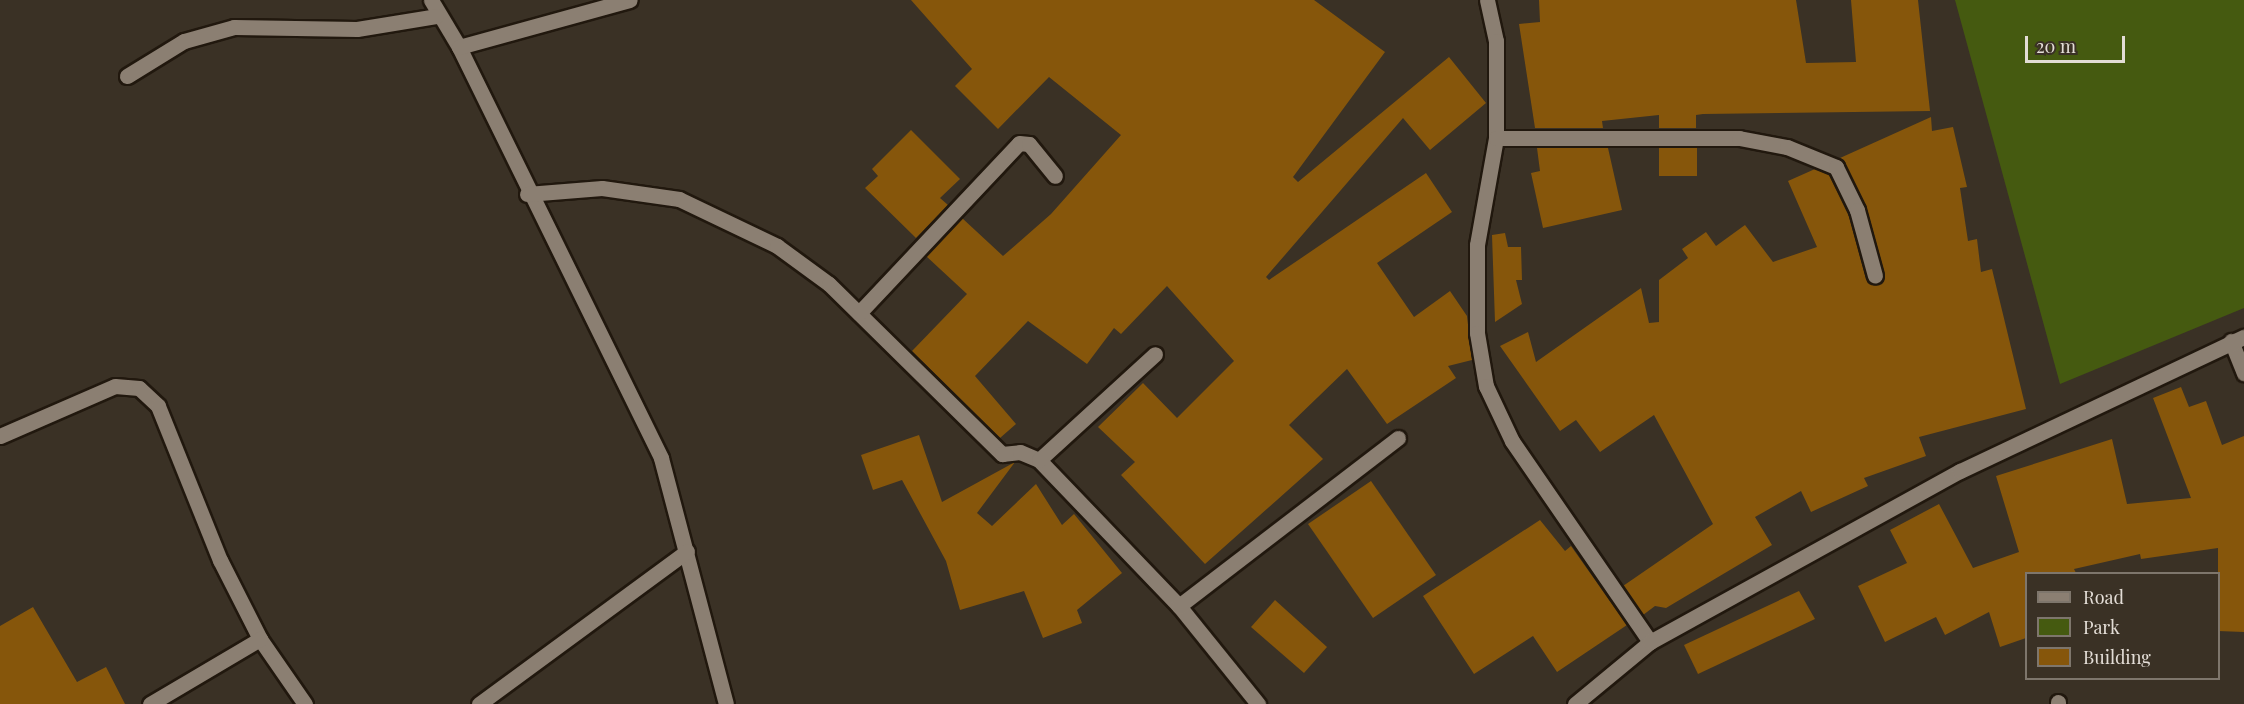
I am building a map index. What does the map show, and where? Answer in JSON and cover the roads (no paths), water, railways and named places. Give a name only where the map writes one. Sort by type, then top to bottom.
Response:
[{"type":"street","points":[[430,0],[436,16],[459,47],[527,194],[661,458],[726,704]]},
{"type":"street","points":[[459,47],[630,0]]},
{"type":"street","points":[[1487,0],[1496,41],[1496,138],[1477,244],[1477,333],[1486,386],[1512,441],[1650,642]]},
{"type":"street","points":[[128,76],[184,41],[234,27],[357,29],[436,16]]},
{"type":"street","points":[[1496,138],[1739,138],[1787,147],[1836,167],[1857,210],[1875,276]]},
{"type":"street","points":[[859,313],[1018,143],[1029,144],[1055,176]]},
{"type":"street","points":[[527,194],[602,188],[679,199],[777,246],[859,313],[1002,454],[1020,452],[1039,459],[1179,606],[1258,704]]},
{"type":"street","points":[[1575,704],[1650,642],[1960,471],[2237,339],[2244,373]]},
{"type":"street","points":[[1039,459],[1155,354]]},
{"type":"street","points":[[0,436],[115,386],[139,388],[158,405],[220,560],[260,639],[305,704]]},
{"type":"street","points":[[1179,606],[1398,438]]},
{"type":"street","points":[[479,704],[687,551]]},
{"type":"street","points":[[150,704],[260,639]]}]
